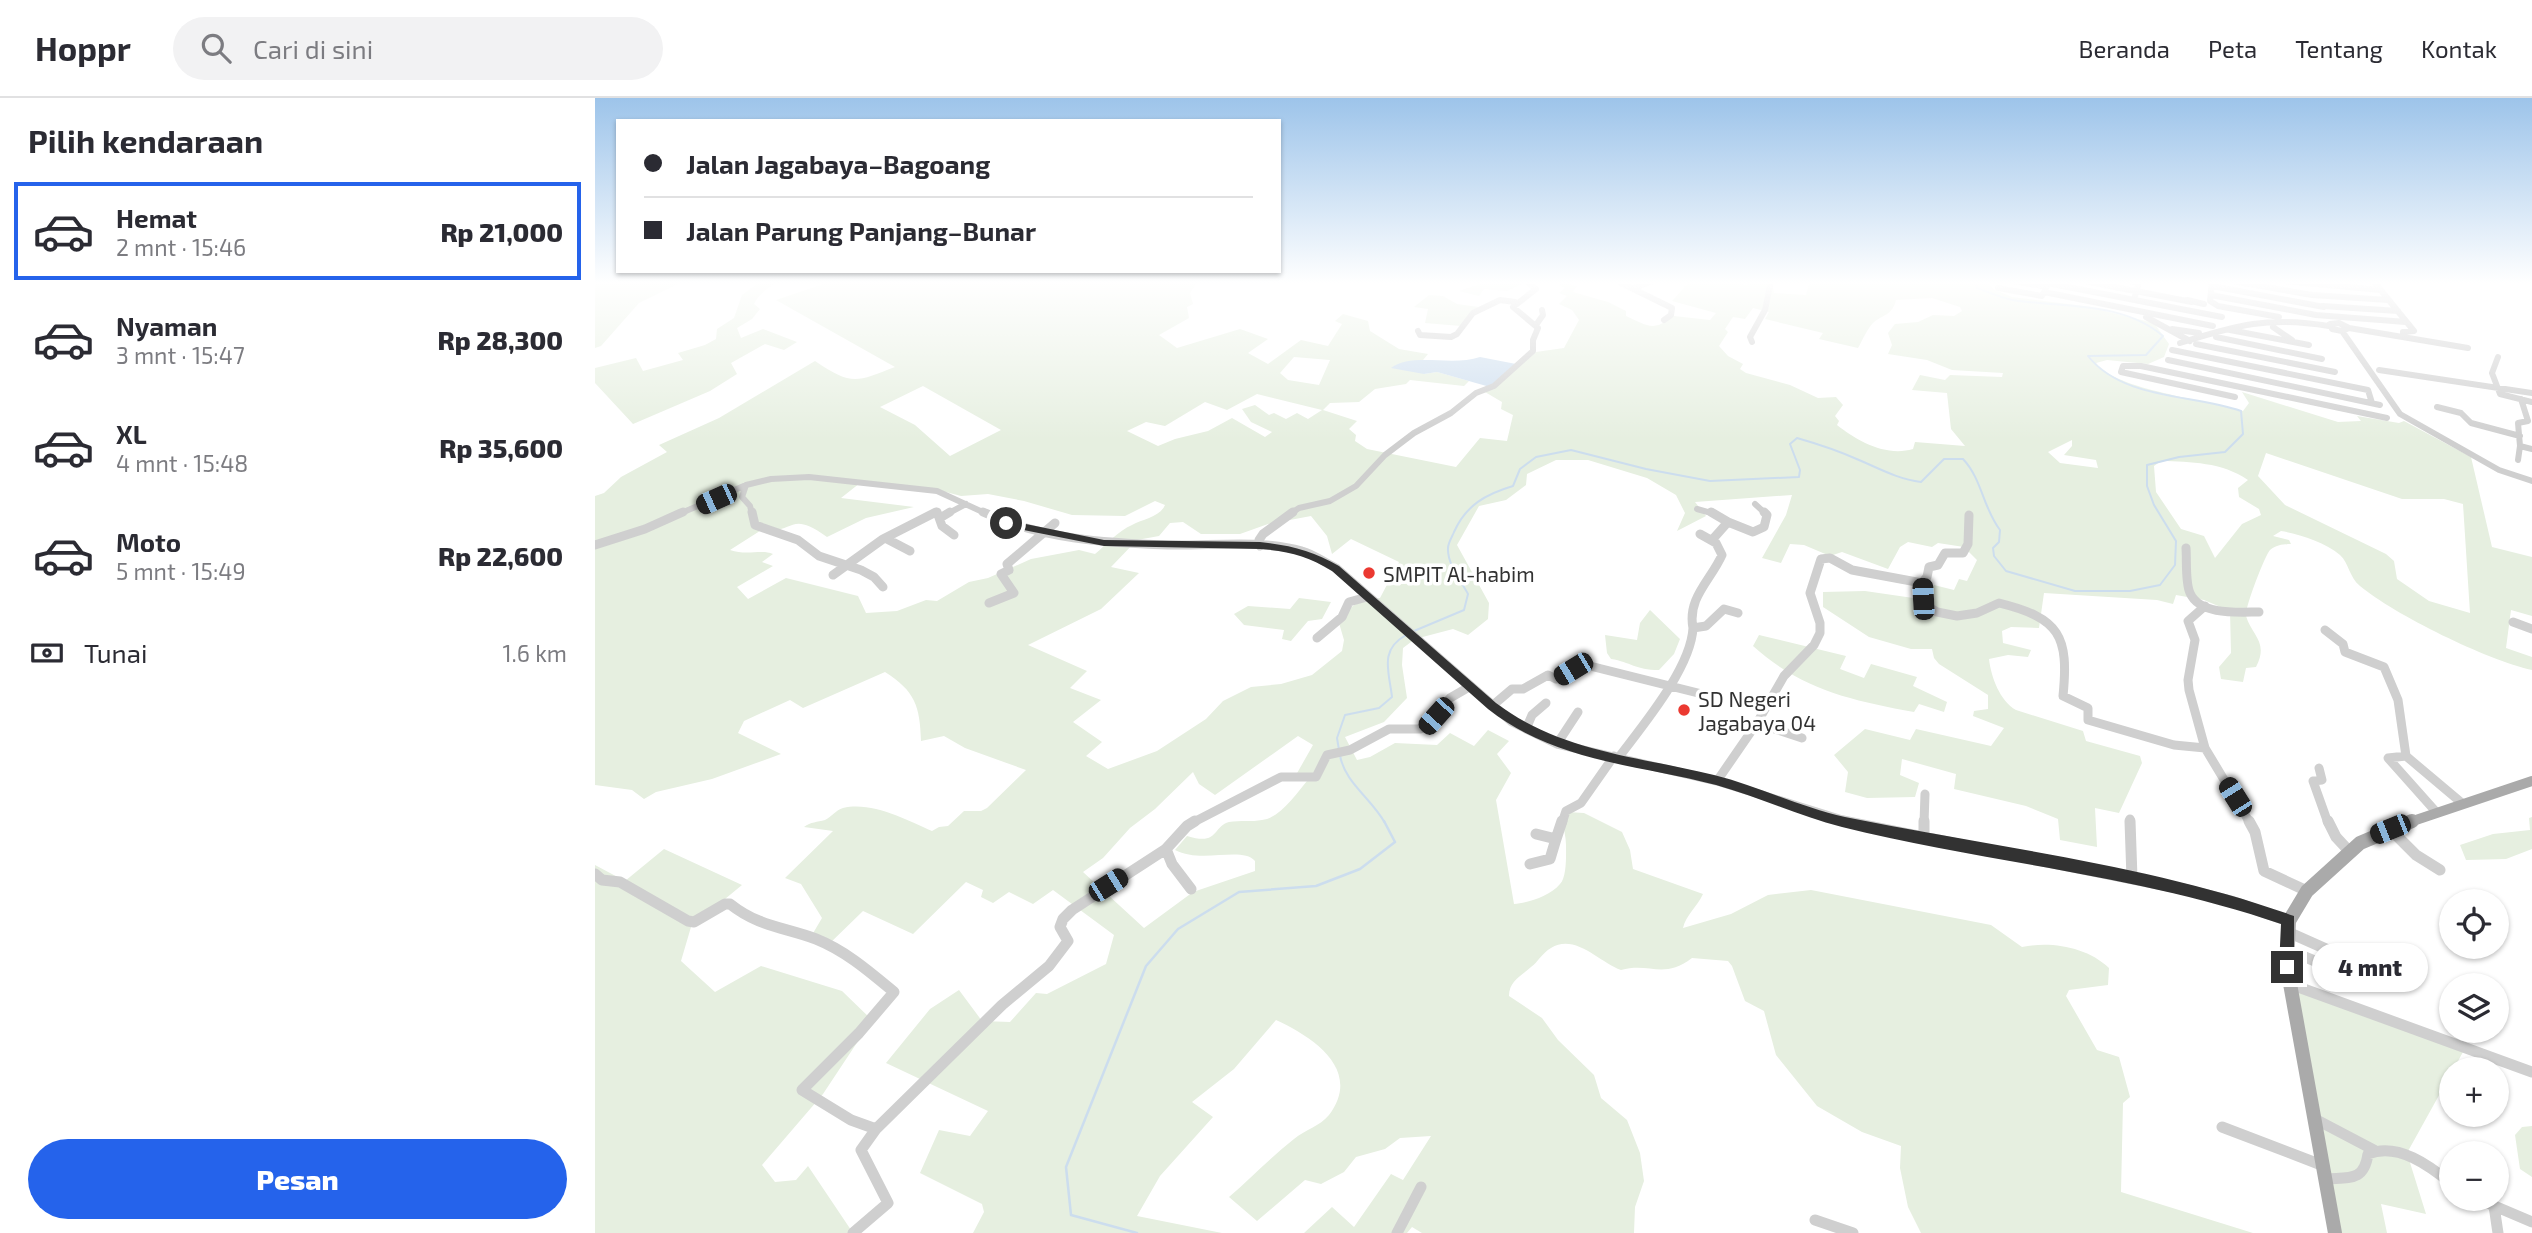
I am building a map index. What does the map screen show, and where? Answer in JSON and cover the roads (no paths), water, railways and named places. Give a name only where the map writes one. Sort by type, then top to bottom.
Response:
[{"type":"main road","points":[[2335,1233],[2290,984],[2286,949],[2288,926],[2307,891],[2349,851],[2390,829],[2532,782]]},
{"type":"street","points":[[1419,334],[1451,337],[1457,334]]},
{"type":"street","points":[[1260,546],[1259,540],[1263,534],[1299,508],[1329,501],[1356,486],[1385,455],[1420,428],[1451,413],[1476,393],[1494,386],[1535,350],[1533,340],[1536,334]]},
{"type":"street","points":[[1752,342],[1753,334]]},
{"type":"street","points":[[2179,334],[2193,342]]},
{"type":"street","points":[[2193,342],[2208,334]]},
{"type":"street","points":[[2253,334],[2309,345]]},
{"type":"street","points":[[2283,334],[2295,342]]},
{"type":"street","points":[[2348,334],[2400,414],[2500,470],[2532,481]]},
{"type":"street","points":[[2372,334],[2468,348]]},
{"type":"street","points":[[2258,391],[2259,335]]},
{"type":"street","points":[[2216,337],[2322,359]]},
{"type":"street","points":[[2180,343],[2193,342],[2335,372]]},
{"type":"street","points":[[2172,350],[2368,390],[2372,403]]},
{"type":"street","points":[[2498,357],[2492,373],[2501,394],[2532,402]]},
{"type":"street","points":[[2168,360],[2380,405]]},
{"type":"street","points":[[2235,397],[2121,372],[2123,366],[2141,366],[2387,418]]},
{"type":"street","points":[[2379,370],[2532,393]]},
{"type":"street","points":[[2518,460],[2518,423],[2528,421],[2521,399]]},
{"type":"street","points":[[2437,408],[2461,413],[2471,423],[2520,436]]},
{"type":"street","points":[[2523,422],[2532,424]]},
{"type":"street","points":[[2520,446],[2532,449]]},
{"type":"street","points":[[595,545],[645,529],[747,485],[771,479],[823,478],[937,491],[1006,523],[1104,543],[1260,546],[1303,551],[1322,559],[1492,706],[1526,730],[1557,744],[1717,780],[1827,817],[2132,878],[2231,901],[2288,926],[2371,969]]},
{"type":"street","points":[[747,485],[742,497],[750,506],[755,525],[798,540],[820,556],[869,574],[883,587]]},
{"type":"street","points":[[940,518],[966,504]]},
{"type":"street","points":[[1697,509],[1713,513],[1753,532],[1764,527],[1767,515],[1755,504]]},
{"type":"street","points":[[834,575],[920,517],[937,512],[942,526],[954,536]]},
{"type":"street","points":[[1969,515],[1968,544],[1963,553],[1945,553],[1938,565],[1929,567],[1927,577],[1922,583],[1925,605],[1947,615],[1971,614],[1998,604],[2038,616],[2052,624],[2067,657],[2063,696],[2088,708],[2088,720],[2174,745],[2204,748]]},
{"type":"street","points":[[1712,540],[1728,522]]},
{"type":"street","points":[[989,603],[1014,593],[1001,574],[1009,570],[1007,564],[1055,523]]},
{"type":"street","points":[[1530,864],[1548,863],[1552,859],[1566,811],[1581,803],[1616,757],[1690,648],[1695,636],[1690,615],[1693,602],[1721,560],[1719,547],[1700,534]]},
{"type":"street","points":[[887,539],[910,551]]},
{"type":"street","points":[[2186,548],[2190,593],[2205,606],[2227,611],[2259,612]]},
{"type":"street","points":[[1717,780],[1758,723],[1784,676],[1814,645],[1820,633],[1820,624],[1810,593],[1821,559],[1830,558],[1852,570],[1922,583]]},
{"type":"street","points":[[1317,638],[1342,617],[1349,602],[1367,597]]},
{"type":"street","points":[[2205,606],[2188,621],[2195,640],[2188,680],[2189,690],[2204,748],[2255,832],[2264,871],[2307,891]]},
{"type":"street","points":[[1693,628],[1706,626],[1724,609],[1738,613]]},
{"type":"street","points":[[2513,622],[2532,629]]},
{"type":"street","points":[[2325,630],[2343,644],[2345,652],[2385,667],[2389,684],[2398,700],[2406,756],[2463,804]]},
{"type":"street","points":[[1492,706],[1512,689],[1523,690],[1548,675],[1556,679],[1573,669],[1590,666],[1714,697]]},
{"type":"street","points":[[853,1233],[888,1203],[861,1150],[876,1129],[1002,1005],[1061,953],[1068,941],[1060,927],[1072,909],[1166,849],[1187,826],[1260,786],[1281,778],[1316,777],[1324,759],[1331,754],[1346,751],[1389,729],[1413,730],[1426,727],[1450,698],[1469,687]]},
{"type":"street","points":[[1526,730],[1532,715],[1546,703]]},
{"type":"street","points":[[1557,744],[1578,712]]},
{"type":"street","points":[[1758,723],[1802,738]]},
{"type":"street","points":[[2406,756],[2388,758],[2437,813]]},
{"type":"street","points":[[2319,768],[2322,780],[2313,781],[2339,844],[2349,851]]},
{"type":"street","points":[[1924,838],[1925,794]]},
{"type":"street","points":[[2130,818],[2132,878]]},
{"type":"street","points":[[2390,829],[2416,855],[2439,870]]},
{"type":"street","points":[[1536,834],[1556,839]]},
{"type":"street","points":[[1166,849],[1172,864],[1191,889]]},
{"type":"street","points":[[595,874],[602,880],[620,882],[688,921],[694,922],[725,904],[730,904],[760,925],[822,941],[864,966],[894,992],[859,1033],[802,1090],[851,1119],[876,1129]]},
{"type":"street","points":[[2286,949],[2334,969]]},
{"type":"street","points":[[2290,984],[2532,1072]]},
{"type":"street","points":[[2315,1119],[2374,1150],[2392,1151],[2425,1163],[2439,1174]]},
{"type":"street","points":[[2223,1127],[2324,1172],[2356,1177],[2366,1168],[2368,1154],[2374,1150]]},
{"type":"street","points":[[1397,1233],[1421,1187]]},
{"type":"street","points":[[2495,1211],[2498,1233]]},
{"type":"street","points":[[2506,1211],[2532,1222]]},
{"type":"street","points":[[1815,1220],[1853,1233]]},
{"type":"water","points":[[1480,357],[1516,364],[1490,387],[1437,372],[1424,374],[1391,368],[1410,361],[1457,361]]},
{"type":"waterway","points":[[1414,631],[1464,610],[1468,594],[1448,554],[1449,542],[1464,515],[1486,497],[1513,486],[1520,469],[1536,457],[1571,450],[1646,469],[1710,481],[1799,477],[1800,470],[1790,444],[1797,438],[1913,481],[1921,482],[1944,459],[1963,459],[1974,475],[2000,530],[1999,542],[1993,548],[1994,556],[2006,571],[2075,591],[2130,591],[2160,585],[2175,565],[2176,541],[2154,505],[2147,486],[2147,465],[2179,457],[2225,452],[2243,434],[2241,411],[2139,388],[2120,381],[2088,356],[2146,355],[2163,336],[2160,334]]},
{"type":"waterway","points":[[1339,750],[1337,738],[1345,715],[1379,708],[1392,697],[1388,670],[1389,654],[1392,647],[1406,635]]},
{"type":"waterway","points":[[1340,755],[1347,774],[1385,823]]},
{"type":"waterway","points":[[1137,1233],[1071,1215],[1066,1167],[1146,966],[1178,929],[1239,892],[1316,886],[1360,869],[1395,842],[1384,821]]},
{"type":"place","name":"SMPIT Al-habim","points":[[1369,573]]},
{"type":"place","name":"SD Negeri Jagabaya 04","points":[[1684,710]]}]
